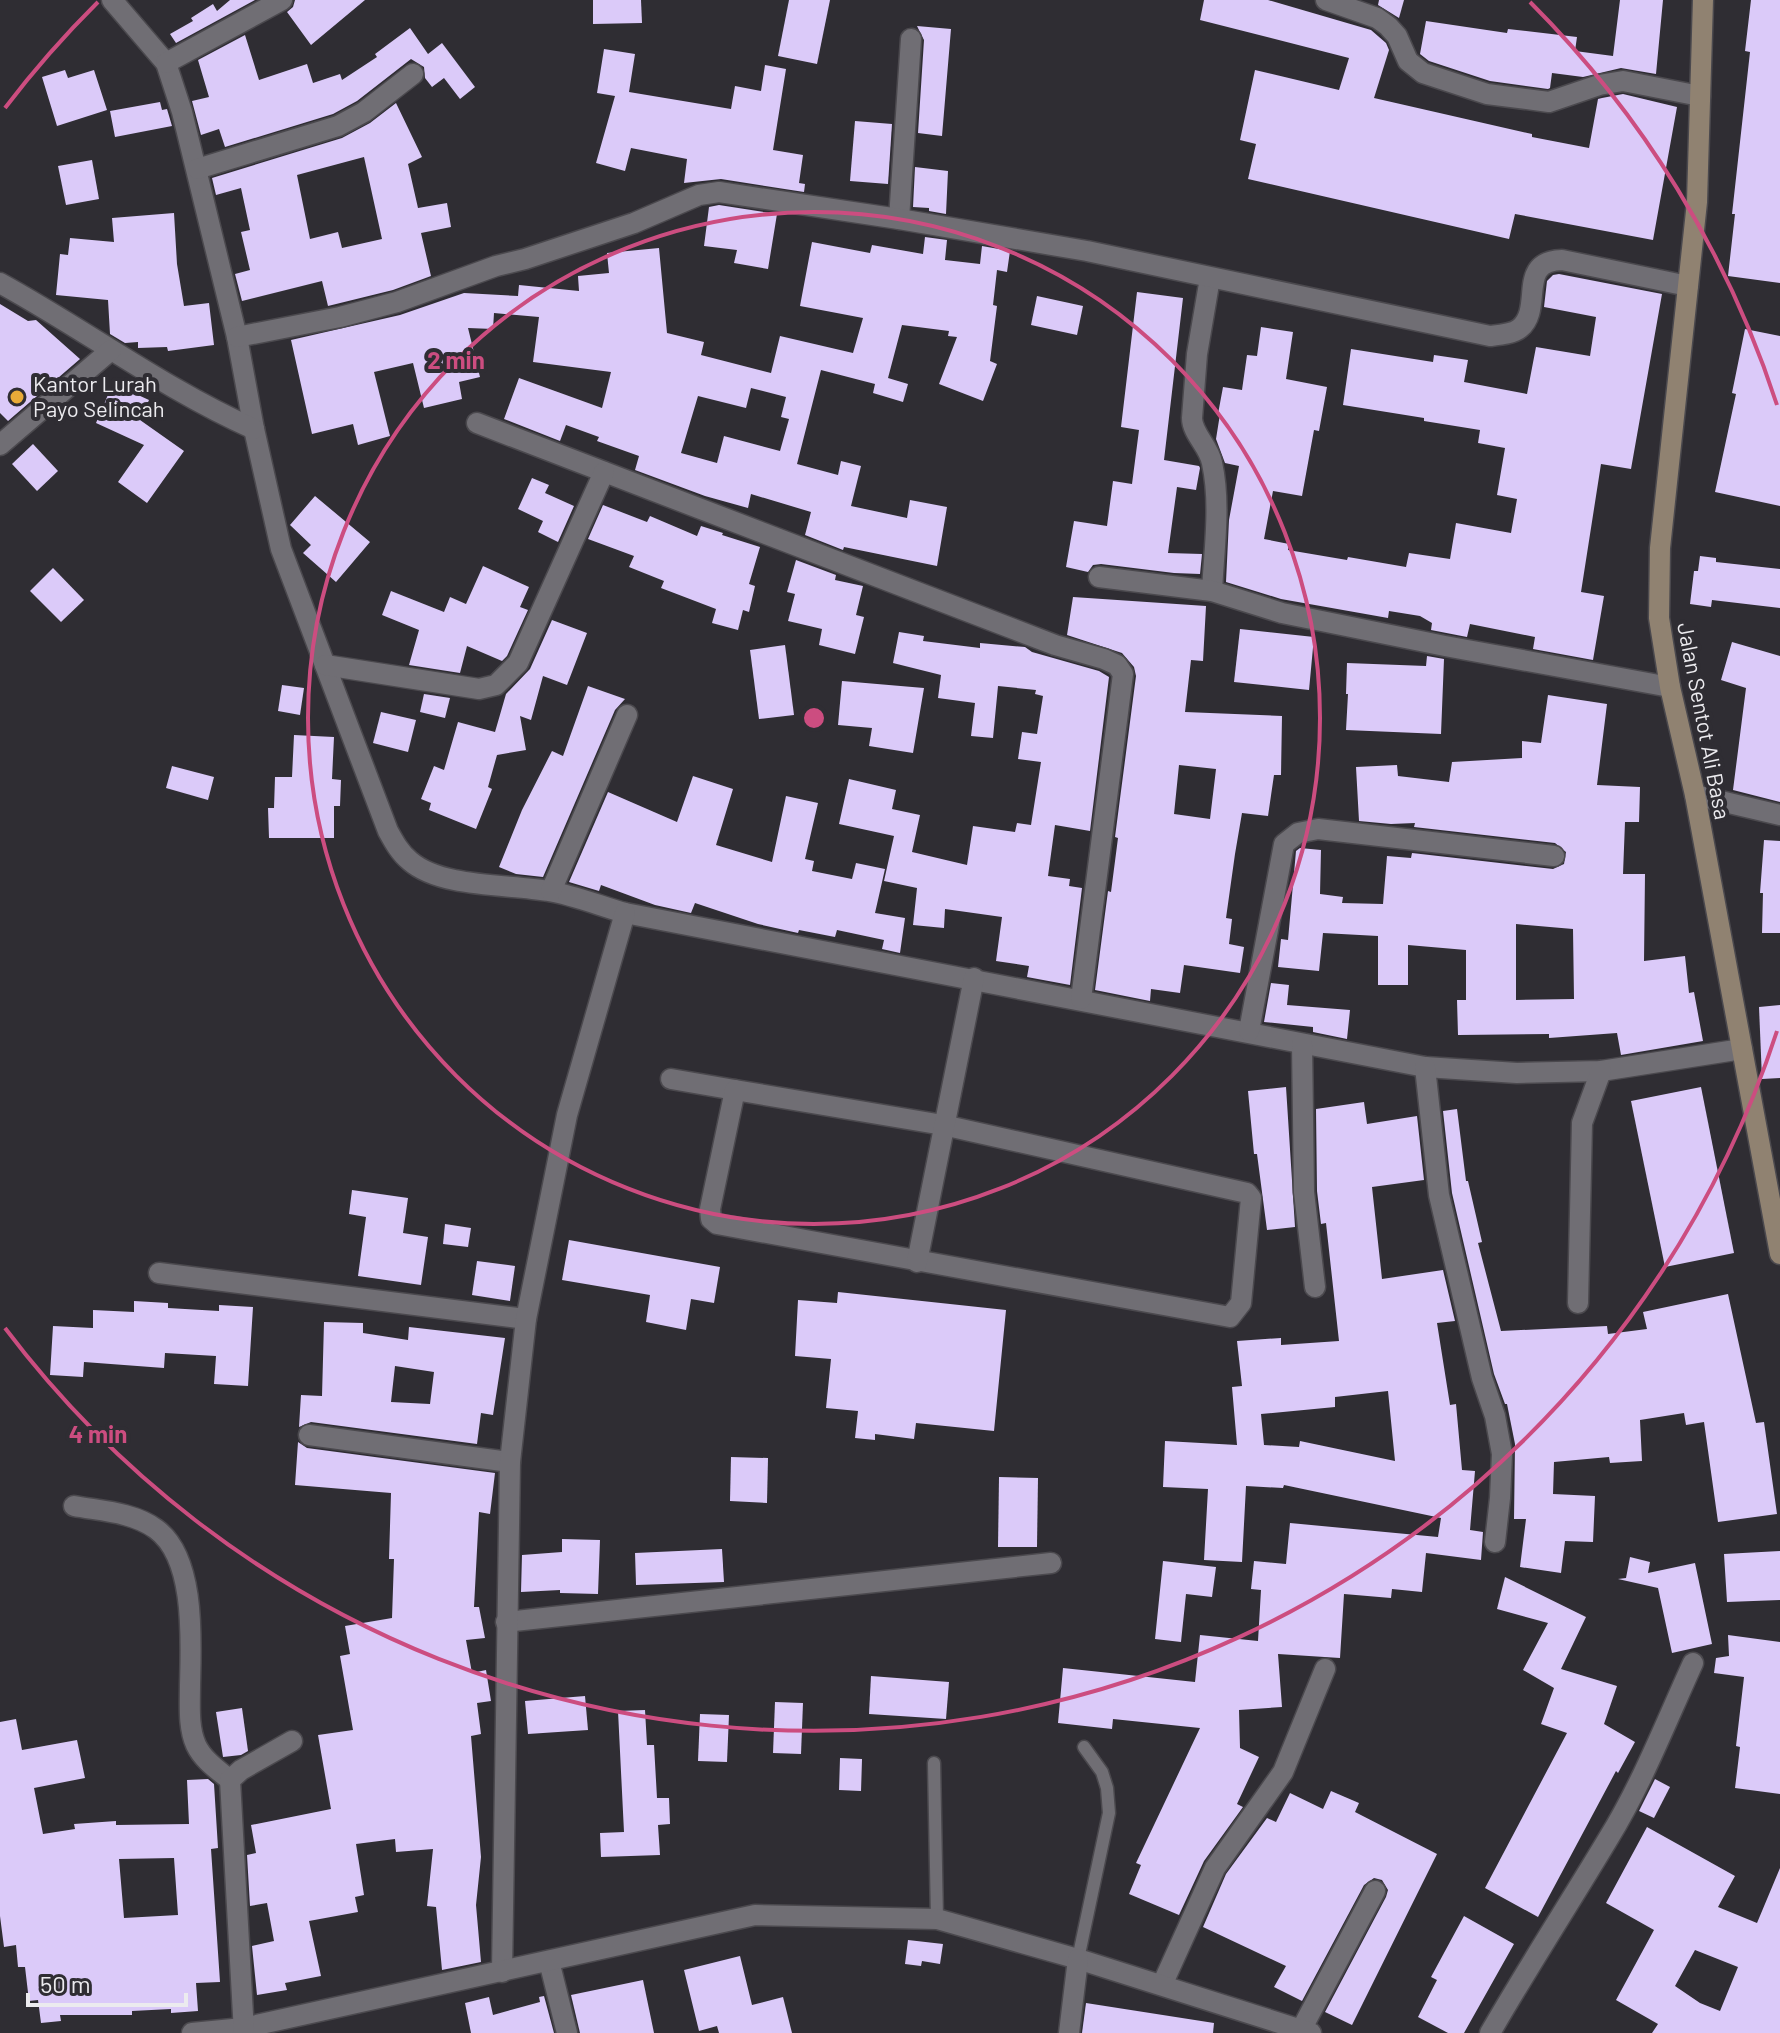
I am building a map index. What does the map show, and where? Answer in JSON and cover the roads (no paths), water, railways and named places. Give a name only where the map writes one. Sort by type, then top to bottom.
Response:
[{"type":"main road","name":"Jalan Sentot Ali Basa","points":[[1703,0],[1697,202],[1660,548],[1659,618],[1780,1254]]},
{"type":"street","points":[[166,63],[282,0]]},
{"type":"street","points":[[1326,0],[1377,18],[1388,26],[1397,36],[1408,61],[1423,73],[1487,94],[1549,102],[1599,85],[1623,81],[1700,96]]},
{"type":"street","points":[[118,2],[166,63],[197,169],[237,337],[281,549],[388,831],[411,862],[433,875],[461,881],[551,891],[625,913],[1425,1067],[1517,1073],[1601,1071],[1742,1049]]},
{"type":"street","points":[[899,219],[911,39]]},
{"type":"street","points":[[197,169],[338,126],[364,112],[413,74]]},
{"type":"street","points":[[237,337],[340,317],[397,302],[496,266],[634,223],[699,195],[719,192],[1087,251],[1490,336],[1520,328],[1528,317],[1535,276],[1544,263],[1551,260],[1688,286]]},
{"type":"street","points":[[1210,278],[1197,354],[1192,425],[1205,442],[1213,465],[1216,502],[1212,591]]},
{"type":"street","points":[[0,283],[45,307],[205,407],[254,429]]},
{"type":"street","points":[[0,445],[111,350]]},
{"type":"street","points":[[477,423],[1040,639],[1117,665],[1123,674],[1081,999]]},
{"type":"street","points":[[325,665],[479,689],[496,685],[518,663],[604,472]]},
{"type":"street","points":[[1099,577],[1212,591],[1282,613],[1670,687]]},
{"type":"street","points":[[551,891],[627,715]]},
{"type":"street","points":[[1695,795],[1780,815]]},
{"type":"street","points":[[1249,1031],[1284,844],[1298,833],[1318,829],[1554,856]]},
{"type":"street","points":[[502,1972],[510,1462],[526,1319],[567,1115],[625,913]]},
{"type":"street","points":[[917,1262],[974,978]]},
{"type":"street","points":[[1302,1044],[1304,1192],[1315,1287]]},
{"type":"street","points":[[1425,1067],[1439,1195],[1502,1454],[1495,1542]]},
{"type":"street","points":[[1578,1303],[1582,1123],[1601,1071]]},
{"type":"street","points":[[671,1079],[943,1125],[1247,1193],[1251,1198],[1241,1303],[1230,1317],[717,1224],[711,1219],[710,1209],[735,1090]]},
{"type":"street","points":[[159,1273],[526,1319]]},
{"type":"street","points":[[309,1435],[510,1462]]},
{"type":"street","points":[[74,1506],[129,1516],[156,1529],[173,1548],[181,1569],[191,1622],[190,1726],[197,1747],[230,1780],[244,2030]]},
{"type":"street","points":[[506,1622],[1051,1563]]},
{"type":"street","points":[[1490,2033],[1607,1841],[1693,1663]]},
{"type":"street","points":[[1162,1985],[1215,1868],[1283,1772],[1325,1669]]},
{"type":"street","points":[[230,1780],[241,1770],[292,1741]]},
{"type":"street","points":[[192,2033],[284,2026],[502,1972],[755,1915],[937,1919],[1078,1959],[1306,2032],[1375,1891]]},
{"type":"street","points":[[1069,2033],[1078,1959]]},
{"type":"street","points":[[549,1961],[567,2033]]},
{"type":"lane","points":[[1078,1959],[1109,1813],[1102,1772],[1084,1747]]},
{"type":"lane","points":[[934,1763],[937,1919]]},
{"type":"place","name":"Kantor Lurah Payo Selincah","points":[[17,397]]}]
